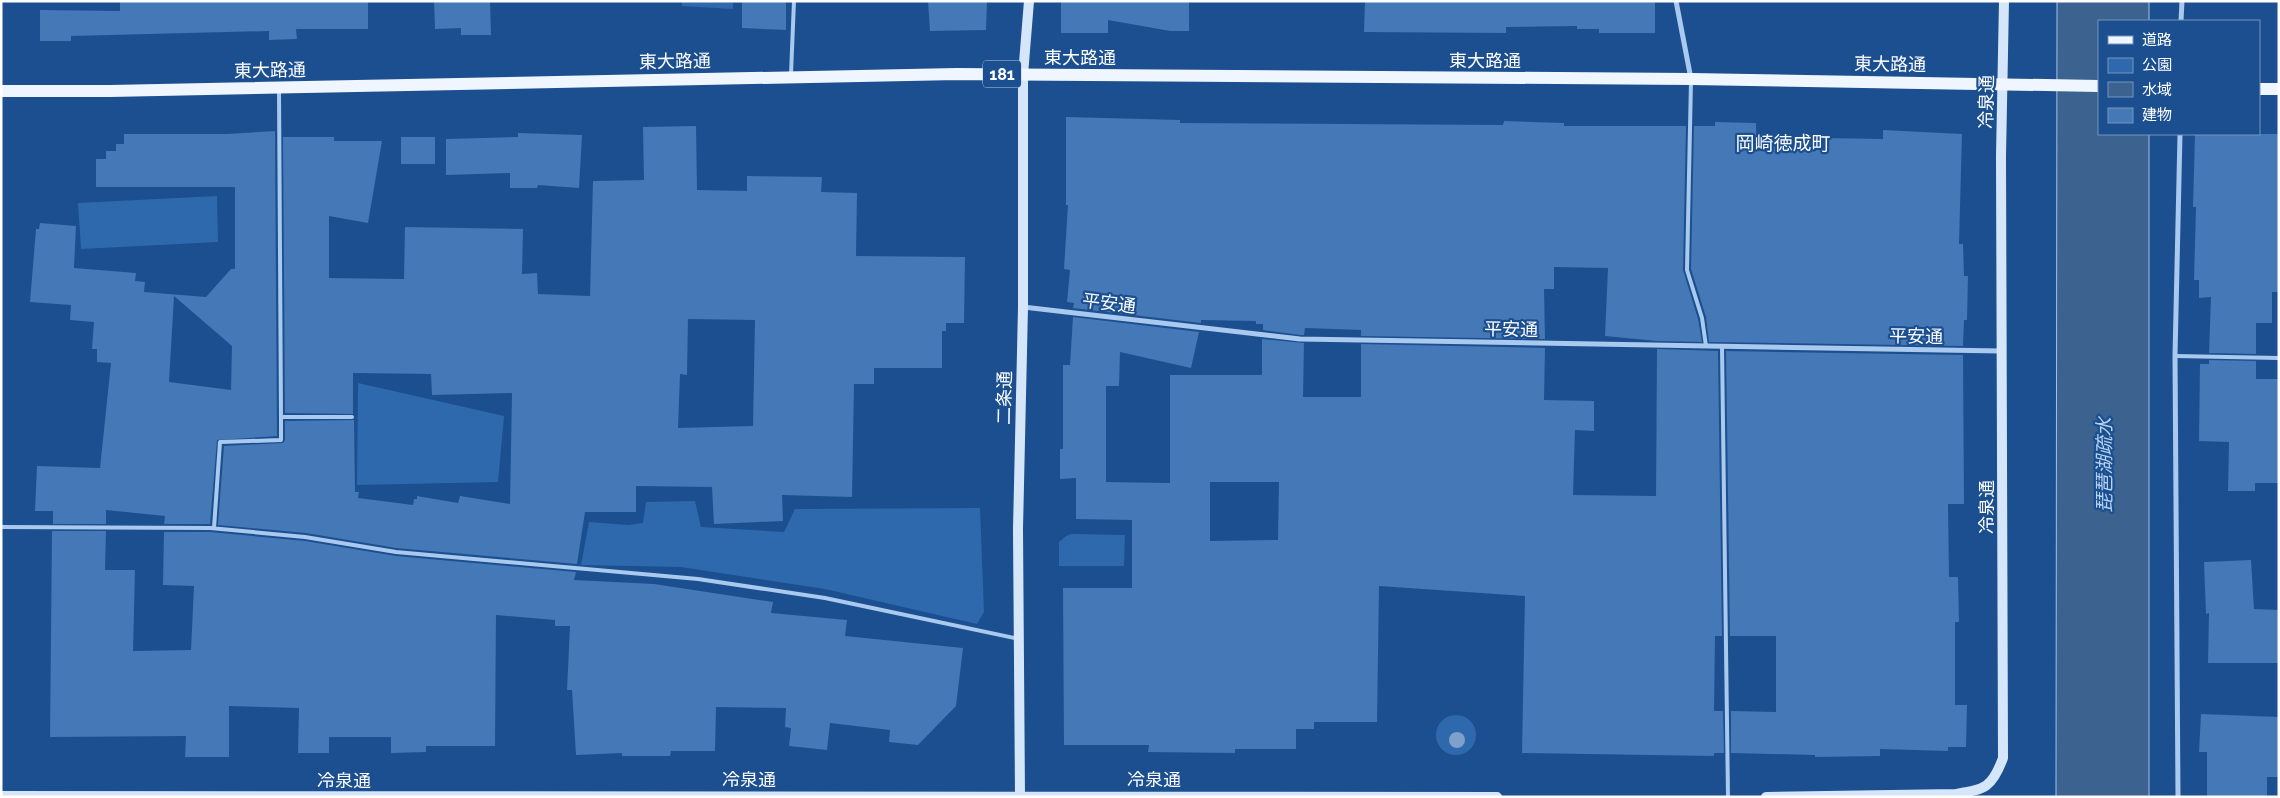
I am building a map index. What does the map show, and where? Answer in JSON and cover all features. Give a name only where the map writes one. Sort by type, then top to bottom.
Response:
[{"type":"main road","name":"東大路通","points":[[1,91],[110,92],[791,77],[1023,75],[1690,79],[2098,86]]},
{"type":"main road","points":[[2260,89],[2279,90]]},
{"type":"street","name":"二条通","points":[[1020,796],[1018,529],[1023,307],[1023,75],[1029,1]]},
{"type":"street","points":[[1676,1],[1690,79]]},
{"type":"street","name":"冷泉通","points":[[1766,797],[1956,794],[1981,790],[1996,778],[2002,758],[2001,351],[2004,1]]},
{"type":"street","points":[[2181,20],[2182,1]]},
{"type":"street","points":[[2178,797],[2175,356],[2180,135]]},
{"type":"street","name":"平安通","points":[[1023,307],[1300,339],[2001,351]]},
{"type":"street","name":"冷泉通","points":[[1,796],[1497,797]]},
{"type":"lane","points":[[791,77],[794,1]]},
{"type":"lane","points":[[1690,79],[1687,270],[1702,318],[1706,346]]},
{"type":"lane","points":[[214,528],[220,442],[281,440],[279,87]]},
{"type":"lane","points":[[1722,347],[1728,797]]},
{"type":"lane","points":[[2175,356],[2279,358]]},
{"type":"lane","points":[[281,417],[352,417]]},
{"type":"lane","points":[[1,526],[214,528],[304,537],[396,552],[698,579],[825,598],[1019,639]]},
{"type":"green space","points":[[682,1],[733,1],[733,9],[682,6]]},
{"type":"green space","points":[[217,196],[218,242],[81,249],[78,203]]},
{"type":"green space","points":[[358,383],[504,416],[498,482],[357,485]]},
{"type":"green space","points":[[695,501],[701,527],[784,532],[795,509],[980,508],[984,612],[977,624],[825,589],[681,567],[581,565],[589,522],[628,525],[643,523],[646,502]]},
{"type":"green space","points":[[1071,534],[1125,535],[1124,566],[1059,566],[1059,542]]},
{"type":"green space","points":[[1460,715],[1467,718],[1473,724],[1476,735],[1475,743],[1467,752],[1460,755],[1452,755],[1445,752],[1437,743],[1436,731],[1439,724],[1448,716]]},
{"type":"water","name":"琵琶湖疏水","points":[[2057,1],[2149,1],[2149,20],[2098,20],[2098,135],[2149,135],[2149,797],[2056,797]]},
{"type":"building","points":[[120,1],[368,1],[368,29],[296,29],[297,39],[269,40],[269,31],[71,36],[71,41],[40,41],[40,10],[120,11]]},
{"type":"building","points":[[434,1],[490,1],[491,35],[461,35],[461,28],[435,29]]},
{"type":"building","points":[[742,1],[786,1],[786,30],[742,28]]},
{"type":"building","points":[[928,1],[987,1],[986,30],[930,31]]},
{"type":"building","points":[[1061,1],[1189,1],[1189,31],[1170,31],[1108,20],[1108,33],[1061,33]]},
{"type":"building","points":[[1365,1],[1655,1],[1655,33],[1599,33],[1599,29],[1577,29],[1577,26],[1506,27],[1506,33],[1364,32]]},
{"type":"building","points":[[1066,117],[1180,120],[1180,123],[1503,125],[1504,121],[1564,123],[1564,126],[1686,126],[1683,270],[1698,319],[1702,342],[1657,341],[1605,336],[1608,268],[1554,267],[1554,289],[1544,289],[1545,339],[1361,336],[1361,330],[1305,328],[1304,335],[1300,335],[1263,330],[1263,324],[1256,324],[1256,321],[1201,320],[1201,323],[1073,308],[1074,303],[1067,302],[1070,270],[1064,269],[1068,205],[1066,205]]},
{"type":"building","points":[[1715,122],[1756,123],[1756,137],[1883,139],[1883,130],[1962,134],[1959,244],[1963,244],[1964,276],[1968,276],[1967,320],[1964,320],[1963,346],[1709,342],[1706,317],[1691,269],[1694,126],[1715,126]]},
{"type":"building","points":[[696,126],[697,190],[747,191],[747,176],[822,177],[821,192],[857,193],[856,256],[965,257],[964,323],[946,323],[946,331],[942,331],[942,368],[874,368],[874,384],[854,384],[852,497],[782,495],[783,521],[714,524],[712,487],[636,486],[636,512],[585,512],[577,564],[396,548],[306,533],[218,525],[224,446],[283,443],[285,440],[285,421],[354,420],[355,492],[359,492],[358,498],[413,505],[414,499],[417,499],[417,496],[458,503],[460,496],[510,504],[512,393],[432,395],[431,374],[353,373],[353,414],[285,413],[283,137],[334,137],[334,141],[382,141],[368,223],[329,216],[329,278],[404,279],[405,227],[523,229],[522,274],[537,273],[538,294],[590,296],[593,181],[644,180],[643,127]],"holes":[[[688,319],[755,320],[753,426],[678,428],[680,374],[687,375]]]},
{"type":"building","points":[[275,131],[277,436],[217,440],[210,524],[164,524],[165,516],[106,510],[106,524],[53,524],[53,511],[35,511],[37,466],[100,468],[111,363],[97,362],[97,349],[92,349],[94,322],[70,320],[71,305],[30,302],[36,229],[39,229],[40,223],[76,226],[74,268],[136,273],[135,281],[145,282],[144,292],[206,297],[231,269],[235,269],[235,187],[96,187],[96,159],[106,159],[106,151],[116,151],[116,144],[124,144],[124,134],[227,134]],"holes":[[[174,296],[232,346],[231,390],[169,382]]]},
{"type":"building","points":[[518,133],[582,135],[579,188],[538,185],[537,188],[510,188],[510,173],[446,175],[446,139],[518,137]]},
{"type":"building","points":[[2279,134],[2279,292],[2272,292],[2272,323],[2256,323],[2256,354],[2209,353],[2211,297],[2199,298],[2199,280],[2194,280],[2196,207],[2193,207],[2195,135]]},
{"type":"building","points":[[401,137],[435,137],[435,164],[401,164]]},
{"type":"building","points":[[1073,317],[1199,332],[1191,368],[1120,352],[1119,386],[1106,386],[1106,482],[1170,483],[1170,375],[1262,375],[1262,339],[1304,343],[1303,397],[1361,397],[1361,344],[1545,348],[1544,400],[1594,401],[1594,431],[1575,430],[1573,495],[1656,496],[1657,349],[1718,351],[1722,636],[1715,636],[1714,711],[1723,711],[1724,753],[1714,753],[1714,756],[1522,753],[1525,596],[1379,586],[1377,722],[1314,722],[1314,729],[1296,729],[1296,749],[1235,749],[1235,753],[1148,752],[1149,745],[1064,745],[1063,588],[1132,588],[1132,520],[1076,519],[1076,478],[1060,479],[1060,449],[1063,449],[1063,365],[1070,365]],"holes":[[[1210,482],[1279,482],[1278,540],[1210,541]]]},
{"type":"building","points":[[1726,351],[1963,355],[1964,504],[1948,504],[1949,577],[1958,577],[1959,622],[1955,622],[1955,705],[1967,705],[1966,747],[1948,747],[1948,751],[1880,749],[1880,756],[1815,757],[1815,755],[1731,753],[1731,711],[1776,712],[1776,636],[1730,636]]},
{"type":"building","points":[[2209,360],[2256,361],[2256,379],[2279,379],[2279,483],[2255,483],[2255,491],[2228,491],[2229,442],[2199,441],[2200,364],[2209,364]]},
{"type":"building","points":[[52,531],[106,531],[105,570],[135,570],[133,651],[191,650],[194,586],[163,585],[164,532],[210,532],[305,541],[396,556],[576,572],[574,580],[654,584],[773,602],[771,613],[847,620],[845,636],[963,648],[956,706],[918,745],[889,742],[890,730],[830,723],[827,750],[789,746],[791,728],[785,727],[786,708],[716,707],[715,751],[671,751],[670,756],[622,756],[622,753],[576,755],[572,690],[567,690],[570,626],[555,626],[555,620],[496,615],[495,746],[426,746],[426,752],[391,753],[391,737],[329,737],[329,753],[298,753],[299,708],[229,706],[229,757],[185,757],[186,736],[50,737]]},
{"type":"building","points":[[2251,560],[2254,609],[2279,610],[2279,663],[2208,663],[2209,613],[2206,614],[2204,562]]},
{"type":"building","points":[[2201,714],[2279,717],[2279,777],[2267,777],[2267,797],[2207,797],[2207,752],[2199,752]]},
{"type":"district","name":"岡崎徳成町","points":[[1783,143]]}]
